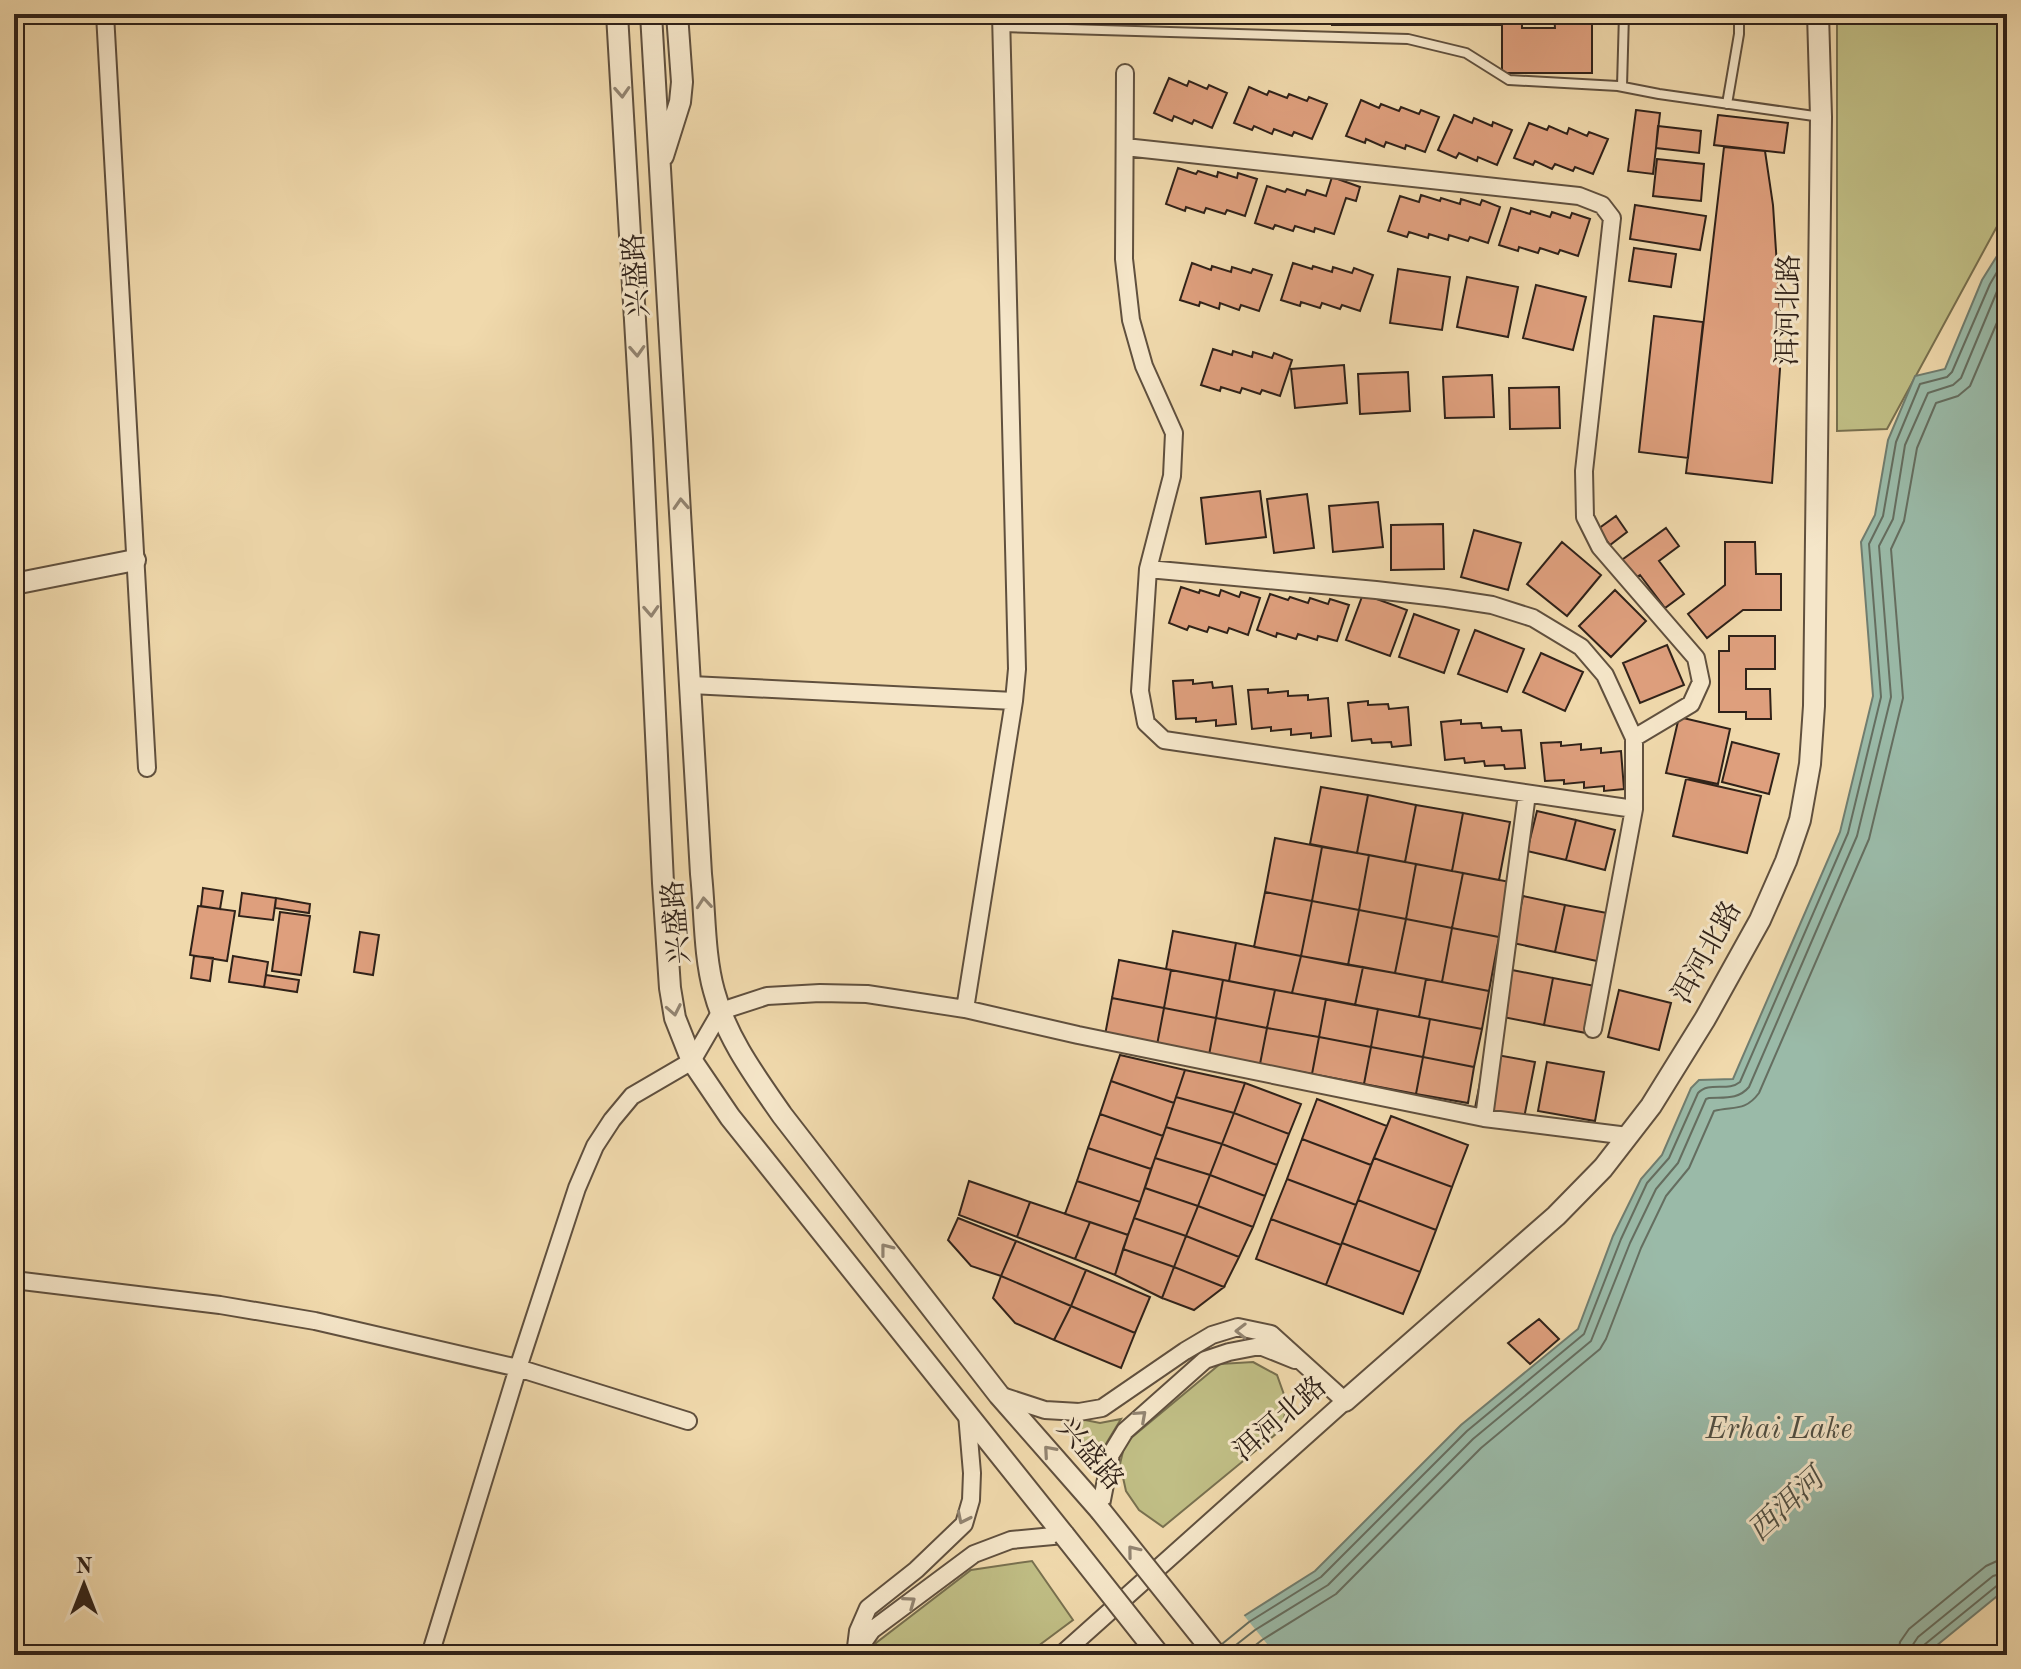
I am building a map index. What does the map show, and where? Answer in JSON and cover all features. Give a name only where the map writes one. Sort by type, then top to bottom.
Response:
[{"type":"street","points":[[105,14],[147,768]]},
{"type":"street","name":"兴盛路","points":[[617,14],[663,883],[675,1018],[692,1061],[730,1117],[1159,1655]]},
{"type":"street","name":"兴盛路","points":[[651,14],[701,874],[710,972],[721,1011],[751,1070],[782,1115],[999,1395],[1100,1510],[1216,1655]]},
{"type":"street","points":[[659,168],[680,102],[682,82],[677,14]]},
{"type":"street","name":"洱河北路","points":[[1061,1655],[1556,1216],[1603,1168],[1651,1106],[1705,1019],[1760,920],[1800,820],[1810,764],[1814,706],[1821,117],[1818,14]]},
{"type":"street","points":[[965,1009],[1017,669],[1002,21]]},
{"type":"street","points":[[1125,73],[1124,259],[1131,320],[1144,366],[1174,433],[1172,476],[1148,569],[1140,691],[1146,723],[1164,740],[1634,809]]},
{"type":"street","points":[[1125,147],[1579,196],[1602,205],[1612,218],[1584,471],[1585,517],[1600,547],[1696,658],[1701,682],[1691,704],[1634,738]]},
{"type":"street","points":[[14,584],[135,560]]},
{"type":"street","points":[[1148,569],[1492,605],[1533,618],[1581,647],[1605,675],[1634,738],[1634,809],[1593,1029]]},
{"type":"street","points":[[691,685],[1014,701]]},
{"type":"street","points":[[1484,1118],[1527,794]]},
{"type":"street","points":[[430,1655],[518,1368],[577,1188],[595,1146],[632,1096],[692,1061],[721,1011],[767,996],[867,994],[965,1009],[1484,1118],[1628,1136]]},
{"type":"street","points":[[14,1280],[220,1305],[315,1321],[518,1368],[688,1421]]},
{"type":"street","points":[[999,1395],[1045,1410],[1079,1412],[1102,1408],[1185,1351],[1212,1335],[1238,1327],[1271,1334],[1345,1401]]},
{"type":"street","points":[[1100,1510],[1111,1454],[1125,1431],[1205,1360],[1260,1346],[1307,1365]]},
{"type":"street","points":[[855,1655],[858,1631],[868,1608],[916,1570],[964,1524],[971,1500],[972,1473],[967,1414]]},
{"type":"street","points":[[855,1655],[872,1630],[974,1554],[1011,1540],[1064,1535]]},
{"type":"lane","points":[[1622,86],[1624,14]]},
{"type":"lane","points":[[1727,104],[1739,34],[1739,14]]},
{"type":"lane","points":[[1002,21],[1408,39],[1466,53],[1509,80],[1622,86],[1821,117]]},
{"type":"shaded area","points":[[1837,14],[2007,14],[2007,208],[1887,429],[1837,431]]},
{"type":"shaded area","points":[[1253,1362],[1277,1375],[1287,1403],[1282,1429],[1163,1527],[1139,1510],[1126,1491],[1120,1464],[1125,1443],[1220,1364]]},
{"type":"shaded area","points":[[1080,1419],[1100,1423],[1121,1419],[1098,1457],[1083,1441]]},
{"type":"shaded area","points":[[1032,1561],[1073,1620],[1026,1655],[871,1655],[876,1643],[971,1570]]},
{"type":"water","name":"Erhai Lake","points":[[2007,240],[2007,1588],[1925,1655],[1195,1655],[1244,1616],[1315,1571],[1461,1425],[1578,1329],[1613,1236],[1641,1179],[1662,1155],[1691,1088],[1699,1080],[1733,1079],[1840,832],[1873,696],[1861,542],[1875,515],[1888,440],[1915,376],[1945,369],[1982,280]]},
{"type":"pier","points":[[1242,1613],[1276,1655],[1191,1655],[1192,1652]]},
{"type":"building","points":[[1332,14],[1522,14],[1522,28],[1555,28],[1554,14],[1592,14],[1592,73],[1502,73],[1502,25],[1332,25]]},
{"type":"building","points":[[1169,78],[1187,86],[1189,81],[1207,89],[1209,85],[1227,93],[1212,128],[1174,116],[1172,121],[1154,113]]},
{"type":"building","points":[[1249,87],[1267,95],[1269,91],[1287,98],[1289,94],[1307,101],[1309,97],[1327,104],[1312,139],[1274,129],[1272,134],[1254,126],[1252,130],[1234,123]]},
{"type":"building","points":[[1361,100],[1379,108],[1381,104],[1399,111],[1401,107],[1419,114],[1421,110],[1439,117],[1425,152],[1386,142],[1384,147],[1366,139],[1365,143],[1346,136]]},
{"type":"building","points":[[1636,110],[1660,113],[1653,174],[1628,171]]},
{"type":"building","points":[[1454,115],[1472,123],[1474,118],[1512,130],[1497,165],[1459,153],[1456,158],[1438,150]]},
{"type":"building","points":[[1718,115],[1788,123],[1784,153],[1714,145]]},
{"type":"building","points":[[1529,123],[1547,130],[1549,126],[1567,134],[1569,128],[1587,136],[1589,132],[1608,139],[1593,174],[1575,167],[1573,171],[1555,164],[1552,169],[1535,161],[1533,165],[1514,158]]},
{"type":"building","points":[[1658,126],[1701,131],[1699,153],[1656,148]]},
{"type":"building","points":[[1724,147],[1765,151],[1773,205],[1780,312],[1780,369],[1772,483],[1686,473]]},
{"type":"building","points":[[1657,159],[1704,164],[1701,201],[1653,196]]},
{"type":"building","points":[[1178,168],[1217,177],[1218,172],[1237,178],[1238,173],[1257,179],[1245,216],[1206,208],[1204,213],[1186,207],[1185,211],[1166,204]]},
{"type":"building","points":[[1332,177],[1360,187],[1356,201],[1346,198],[1334,234],[1295,226],[1293,231],[1275,225],[1273,229],[1255,223],[1267,186],[1285,192],[1287,189],[1305,195],[1307,190],[1326,196]]},
{"type":"building","points":[[1421,195],[1460,204],[1461,199],[1480,205],[1482,200],[1500,207],[1488,243],[1470,237],[1468,241],[1449,235],[1448,240],[1409,232],[1407,237],[1388,231],[1400,196],[1419,202]]},
{"type":"building","points":[[1635,205],[1706,216],[1700,250],[1630,239]]},
{"type":"building","points":[[1511,208],[1550,217],[1552,212],[1570,218],[1572,213],[1590,219],[1578,256],[1560,250],[1558,254],[1540,248],[1538,253],[1499,245]]},
{"type":"building","points":[[1634,248],[1676,254],[1671,287],[1629,281]]},
{"type":"building","points":[[1192,263],[1211,270],[1212,266],[1231,272],[1232,267],[1272,275],[1259,311],[1241,305],[1239,310],[1220,303],[1219,309],[1200,302],[1199,306],[1180,300]]},
{"type":"building","points":[[1293,263],[1332,272],[1333,267],[1352,273],[1354,268],[1373,275],[1360,311],[1342,305],[1340,309],[1322,303],[1320,308],[1281,300]]},
{"type":"building","points":[[1398,269],[1450,277],[1442,330],[1390,323]]},
{"type":"building","points":[[1467,277],[1518,287],[1508,337],[1457,327]]},
{"type":"building","points":[[1536,285],[1586,297],[1573,350],[1523,338]]},
{"type":"building","points":[[1654,316],[1703,322],[1688,458],[1639,452]]},
{"type":"building","points":[[1213,349],[1252,357],[1253,352],[1272,358],[1274,353],[1292,360],[1280,396],[1262,390],[1260,394],[1242,388],[1240,393],[1201,385]]},
{"type":"building","points":[[1344,365],[1347,403],[1295,408],[1291,369]]},
{"type":"building","points":[[1408,372],[1410,411],[1360,414],[1358,374]]},
{"type":"building","points":[[1492,375],[1494,417],[1445,418],[1443,377]]},
{"type":"building","points":[[1559,387],[1560,428],[1510,429],[1509,388]]},
{"type":"building","points":[[1260,491],[1266,537],[1206,544],[1201,498]]},
{"type":"building","points":[[1307,494],[1314,548],[1274,553],[1267,499]]},
{"type":"building","points":[[1378,502],[1383,547],[1333,552],[1329,506]]},
{"type":"building","points":[[1616,516],[1627,532],[1610,545],[1598,529]]},
{"type":"building","points":[[1443,524],[1444,569],[1391,570],[1391,525]]},
{"type":"building","points":[[1666,528],[1679,546],[1659,561],[1684,594],[1665,608],[1640,575],[1632,580],[1619,562]]},
{"type":"building","points":[[1474,530],[1521,543],[1508,590],[1461,577]]},
{"type":"building","points":[[1562,542],[1601,575],[1567,616],[1527,584]]},
{"type":"building","points":[[1725,542],[1755,542],[1756,574],[1781,574],[1781,610],[1743,610],[1707,638],[1688,614],[1725,585]]},
{"type":"building","points":[[1181,587],[1219,596],[1221,590],[1239,597],[1241,592],[1260,598],[1248,635],[1229,628],[1227,633],[1209,627],[1207,632],[1189,626],[1187,630],[1169,623]]},
{"type":"building","points":[[1615,590],[1646,621],[1611,657],[1579,626]]},
{"type":"building","points":[[1270,594],[1308,603],[1310,598],[1328,604],[1330,599],[1349,605],[1337,641],[1318,636],[1317,640],[1298,634],[1296,639],[1277,633],[1276,637],[1257,630]]},
{"type":"building","points":[[1363,594],[1407,610],[1390,656],[1346,640]]},
{"type":"building","points":[[1414,614],[1459,630],[1444,673],[1399,657]]},
{"type":"building","points":[[1475,630],[1524,649],[1507,692],[1458,674]]},
{"type":"building","points":[[1729,636],[1775,636],[1775,669],[1746,669],[1746,689],[1770,689],[1771,719],[1746,719],[1746,712],[1719,712],[1719,651],[1729,651]]},
{"type":"building","points":[[1667,645],[1684,685],[1640,703],[1623,663]]},
{"type":"building","points":[[1541,653],[1583,672],[1565,711],[1523,692]]},
{"type":"building","points":[[1193,680],[1193,684],[1212,682],[1213,688],[1232,686],[1236,724],[1216,726],[1216,720],[1196,722],[1196,718],[1176,719],[1173,681]]},
{"type":"building","points":[[1268,689],[1268,693],[1288,691],[1288,696],[1308,695],[1308,700],[1328,698],[1331,736],[1311,738],[1311,733],[1291,735],[1291,729],[1252,729],[1248,690]]},
{"type":"building","points":[[1368,701],[1368,705],[1388,704],[1389,709],[1408,707],[1411,745],[1392,747],[1391,742],[1372,743],[1371,739],[1352,741],[1348,703]]},
{"type":"building","points":[[1679,717],[1730,729],[1718,784],[1666,773]]},
{"type":"building","points":[[1461,720],[1461,724],[1481,723],[1482,728],[1521,730],[1525,768],[1485,766],[1484,761],[1465,763],[1464,758],[1445,760],[1441,722]]},
{"type":"building","points":[[1561,742],[1561,746],[1581,744],[1581,750],[1601,748],[1601,753],[1621,751],[1624,789],[1604,791],[1604,786],[1584,788],[1584,782],[1564,784],[1564,780],[1545,781],[1541,743]]},
{"type":"building","points":[[1732,742],[1779,754],[1769,794],[1722,782]]},
{"type":"building","points":[[1686,779],[1761,796],[1747,853],[1673,836]]},
{"type":"building","points":[[1321,787],[1368,795],[1357,853],[1310,844]]},
{"type":"building","points":[[1368,795],[1416,805],[1405,862],[1357,853]]},
{"type":"building","points":[[1416,805],[1463,813],[1452,871],[1405,862]]},
{"type":"building","points":[[1537,811],[1576,820],[1566,860],[1527,851]]},
{"type":"building","points":[[1463,813],[1510,822],[1499,880],[1452,871]]},
{"type":"building","points":[[1576,820],[1615,830],[1605,870],[1566,860]]},
{"type":"building","points":[[1275,838],[1322,847],[1312,901],[1265,892]]},
{"type":"building","points":[[1322,847],[1369,855],[1359,910],[1312,901]]},
{"type":"building","points":[[1369,855],[1416,864],[1406,919],[1359,910]]},
{"type":"building","points":[[1416,864],[1463,873],[1452,928],[1406,919]]},
{"type":"building","points":[[1463,873],[1510,882],[1499,937],[1452,928]]},
{"type":"building","points":[[203,888],[223,891],[220,909],[201,906]]},
{"type":"building","points":[[1265,892],[1312,901],[1301,956],[1254,947]]},
{"type":"building","points":[[242,893],[276,898],[273,920],[239,916]]},
{"type":"building","points":[[1523,896],[1565,905],[1555,952],[1513,943]]},
{"type":"building","points":[[276,898],[310,904],[309,913],[275,908]]},
{"type":"building","points":[[1312,901],[1359,910],[1348,965],[1301,956]]},
{"type":"building","points":[[1565,905],[1607,913],[1597,961],[1555,952]]},
{"type":"building","points":[[198,906],[235,911],[227,961],[190,955]]},
{"type":"building","points":[[1359,910],[1406,919],[1395,973],[1348,965]]},
{"type":"building","points":[[280,912],[310,916],[301,975],[272,971]]},
{"type":"building","points":[[1406,919],[1452,928],[1442,982],[1395,973]]},
{"type":"building","points":[[1452,928],[1499,937],[1489,991],[1442,982]]},
{"type":"building","points":[[1173,931],[1236,943],[1229,981],[1166,969]]},
{"type":"building","points":[[360,932],[379,935],[373,975],[354,972]]},
{"type":"building","points":[[1236,943],[1301,956],[1292,993],[1229,981]]},
{"type":"building","points":[[194,956],[213,958],[210,981],[191,978]]},
{"type":"building","points":[[233,956],[268,962],[264,987],[229,982]]},
{"type":"building","points":[[1301,956],[1363,967],[1355,1005],[1292,993]]},
{"type":"building","points":[[1119,960],[1171,970],[1164,1008],[1112,998]]},
{"type":"building","points":[[1363,967],[1426,979],[1419,1017],[1355,1005]]},
{"type":"building","points":[[1171,970],[1223,980],[1216,1018],[1164,1008]]},
{"type":"building","points":[[1512,970],[1553,978],[1544,1025],[1503,1017]]},
{"type":"building","points":[[266,975],[299,980],[297,992],[264,987]]},
{"type":"building","points":[[1553,978],[1595,986],[1586,1033],[1544,1025]]},
{"type":"building","points":[[1426,979],[1489,991],[1482,1029],[1419,1017]]},
{"type":"building","points":[[1223,980],[1275,990],[1267,1028],[1216,1018]]},
{"type":"building","points":[[1275,990],[1326,999],[1319,1037],[1267,1028]]},
{"type":"building","points":[[1619,990],[1671,1003],[1659,1050],[1608,1037]]},
{"type":"building","points":[[1112,998],[1164,1008],[1157,1045],[1105,1035]]},
{"type":"building","points":[[1326,999],[1378,1009],[1371,1047],[1319,1037]]},
{"type":"building","points":[[1164,1008],[1216,1018],[1209,1055],[1157,1045]]},
{"type":"building","points":[[1378,1009],[1430,1019],[1423,1057],[1371,1047]]},
{"type":"building","points":[[1216,1018],[1267,1028],[1260,1064],[1209,1055]]},
{"type":"building","points":[[1430,1019],[1482,1029],[1474,1067],[1423,1057]]},
{"type":"building","points":[[1267,1028],[1319,1037],[1312,1074],[1260,1064]]},
{"type":"building","points":[[1319,1037],[1371,1047],[1364,1084],[1312,1074]]},
{"type":"building","points":[[1371,1047],[1423,1057],[1416,1094],[1364,1084]]},
{"type":"building","points":[[1486,1053],[1535,1062],[1524,1118],[1475,1108]]},
{"type":"building","points":[[1120,1055],[1185,1070],[1174,1103],[1111,1081]]},
{"type":"building","points":[[1423,1057],[1474,1067],[1468,1103],[1416,1094]]},
{"type":"building","points":[[1547,1062],[1604,1072],[1595,1121],[1538,1111]]},
{"type":"building","points":[[1185,1070],[1245,1083],[1234,1113],[1176,1097]]},
{"type":"building","points":[[1111,1081],[1174,1103],[1163,1136],[1100,1114]]},
{"type":"building","points":[[1245,1083],[1301,1104],[1289,1134],[1234,1113]]},
{"type":"building","points":[[1176,1097],[1234,1113],[1222,1144],[1166,1127]]},
{"type":"building","points":[[1317,1099],[1387,1126],[1371,1165],[1302,1139]]},
{"type":"building","points":[[1234,1113],[1289,1134],[1277,1165],[1222,1144]]},
{"type":"building","points":[[1100,1114],[1163,1136],[1151,1169],[1088,1148]]},
{"type":"building","points":[[1391,1116],[1468,1145],[1452,1187],[1374,1158]]},
{"type":"building","points":[[1166,1127],[1222,1144],[1210,1175],[1155,1158]]},
{"type":"building","points":[[1302,1139],[1371,1165],[1356,1205],[1287,1179]]},
{"type":"building","points":[[1222,1144],[1277,1165],[1265,1196],[1210,1175]]},
{"type":"building","points":[[1088,1148],[1151,1169],[1140,1202],[1077,1181]]},
{"type":"building","points":[[1155,1158],[1210,1175],[1198,1206],[1145,1188]]},
{"type":"building","points":[[1374,1158],[1452,1187],[1436,1230],[1358,1200]]},
{"type":"building","points":[[1210,1175],[1265,1196],[1253,1227],[1198,1206]]},
{"type":"building","points":[[1287,1179],[1356,1205],[1341,1245],[1271,1219]]},
{"type":"building","points":[[969,1181],[1030,1202],[1017,1237],[959,1215]]},
{"type":"building","points":[[1077,1181],[1140,1202],[1128,1235],[1065,1214]]},
{"type":"building","points":[[1145,1188],[1198,1206],[1186,1236],[1134,1218]]},
{"type":"building","points":[[1358,1200],[1436,1230],[1420,1272],[1342,1243]]},
{"type":"building","points":[[1030,1202],[1090,1222],[1075,1259],[1017,1237]]},
{"type":"building","points":[[1198,1206],[1253,1227],[1239,1257],[1186,1236]]},
{"type":"building","points":[[958,1218],[1016,1241],[1001,1276],[971,1266],[948,1240]]},
{"type":"building","points":[[1134,1218],[1186,1236],[1174,1267],[1123,1249]]},
{"type":"building","points":[[1271,1219],[1341,1245],[1326,1285],[1256,1259]]},
{"type":"building","points":[[1090,1222],[1128,1235],[1115,1275],[1075,1259]]},
{"type":"building","points":[[1186,1236],[1239,1257],[1224,1287],[1174,1267]]},
{"type":"building","points":[[1016,1241],[1086,1270],[1071,1306],[1001,1276]]},
{"type":"building","points":[[1342,1243],[1420,1272],[1403,1314],[1326,1285]]},
{"type":"building","points":[[1123,1249],[1174,1267],[1162,1298],[1115,1275]]},
{"type":"building","points":[[1174,1267],[1224,1287],[1194,1310],[1162,1298]]},
{"type":"building","points":[[1086,1270],[1150,1297],[1135,1333],[1071,1306]]},
{"type":"building","points":[[1001,1276],[1071,1306],[1054,1340],[1015,1323],[993,1298]]},
{"type":"building","points":[[1071,1306],[1135,1333],[1121,1368],[1054,1340]]},
{"type":"building","points":[[1539,1319],[1559,1339],[1530,1364],[1508,1343]]},
{"type":"water label","name":"西洱河","points":[[1787,1506]]}]
